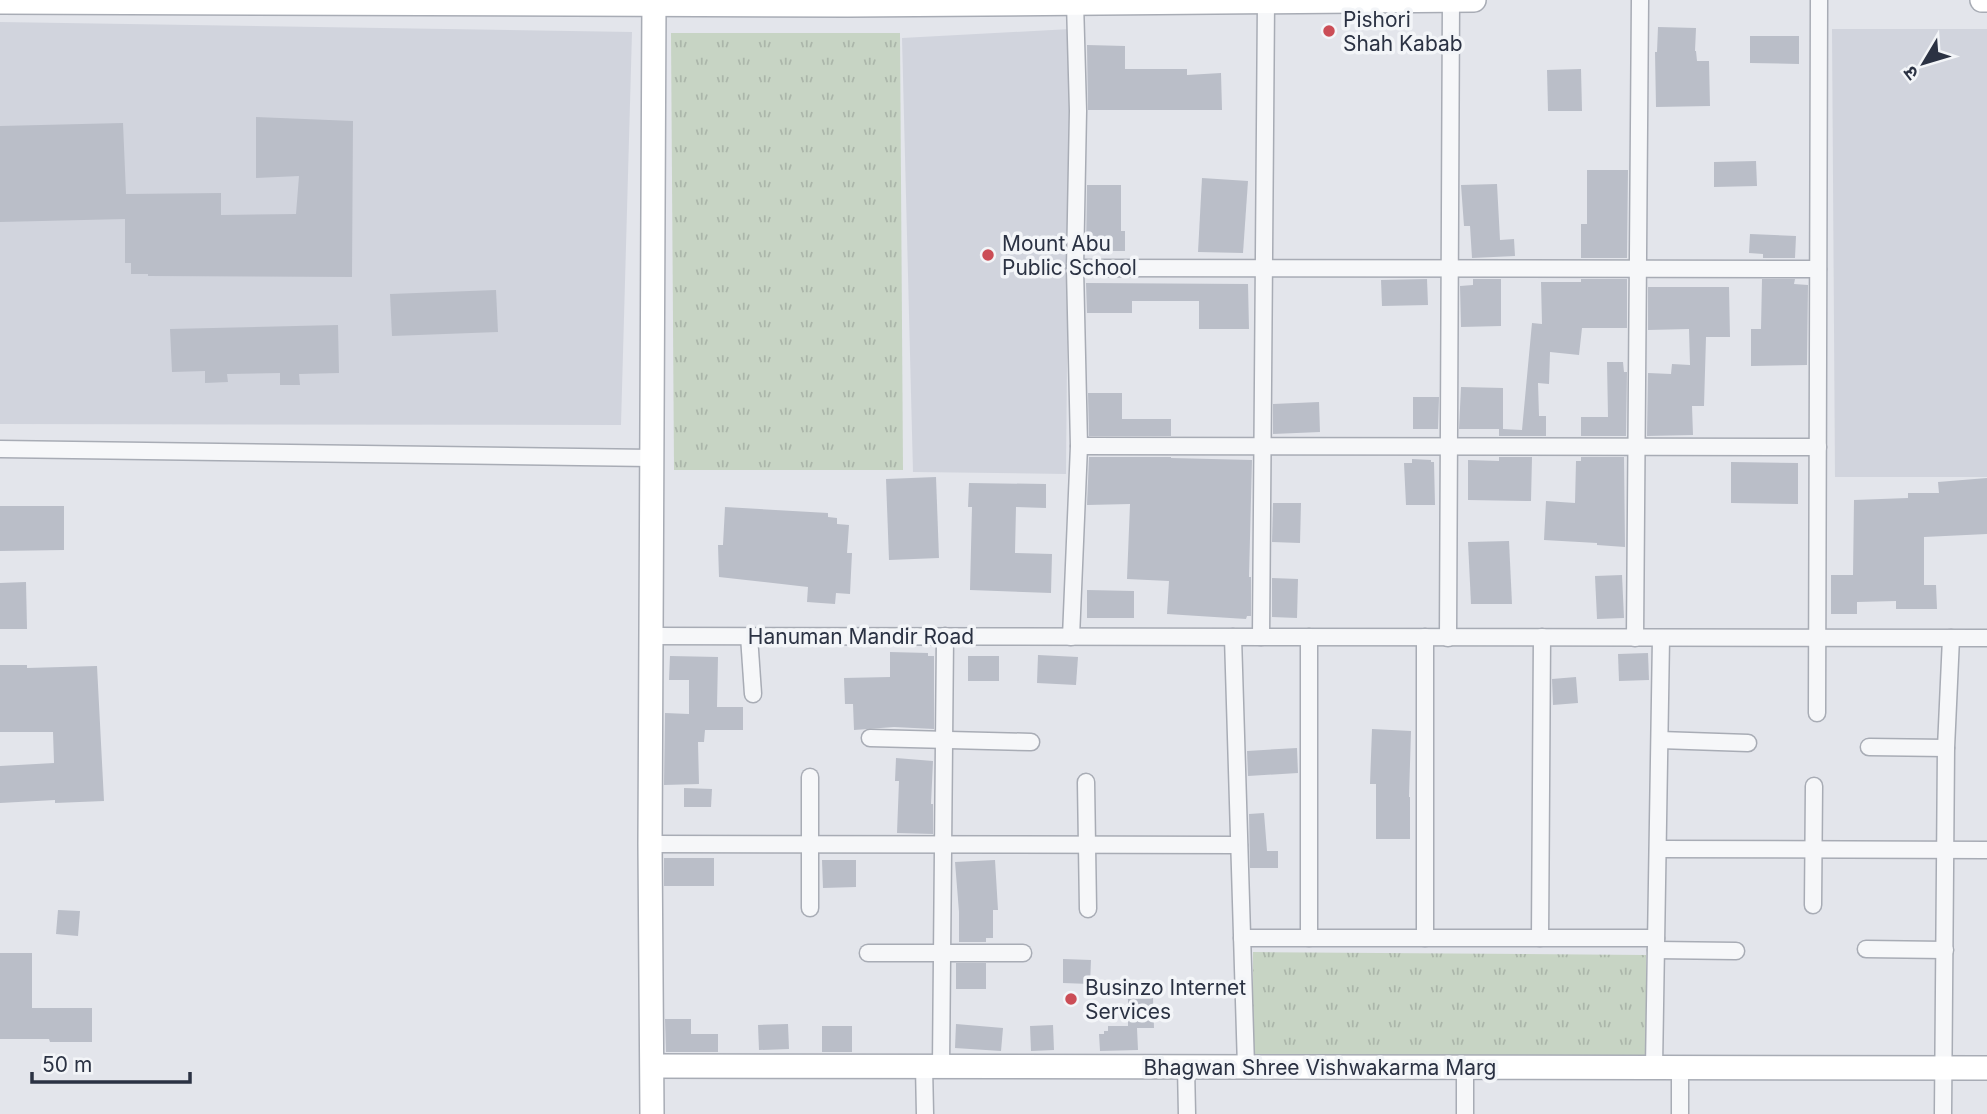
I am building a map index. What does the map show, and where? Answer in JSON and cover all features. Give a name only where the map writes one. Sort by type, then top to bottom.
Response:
[{"type":"street","points":[[1448,638],[1451,0]]},
{"type":"street","points":[[0,2],[1475,0]]},
{"type":"street","points":[[1636,638],[1640,0]]},
{"type":"street","points":[[1817,713],[1819,0]]},
{"type":"street","points":[[1261,637],[1266,1]]},
{"type":"street","points":[[652,1114],[650,636],[654,2]]},
{"type":"street","points":[[1071,637],[1079,446],[1075,268],[1078,111],[1075,2]]},
{"type":"street","points":[[1075,268],[1818,268]]},
{"type":"street","points":[[1079,446],[1818,447]]},
{"type":"street","points":[[0,449],[651,458]]},
{"type":"street","name":"Hanuman Mandir Road","points":[[650,636],[1987,638]]},
{"type":"street","points":[[749,636],[753,694]]},
{"type":"street","points":[[925,1114],[933,1066],[942,953],[944,636]]},
{"type":"street","points":[[1540,938],[1542,636]]},
{"type":"street","points":[[1233,637],[1246,1067]]},
{"type":"street","points":[[1309,637],[1309,938]]},
{"type":"street","points":[[1425,637],[1425,938]]},
{"type":"street","points":[[1654,1067],[1661,638]]},
{"type":"street","points":[[1943,1114],[1946,748],[1951,638]]},
{"type":"street","points":[[870,737],[1031,742]]},
{"type":"street","points":[[1660,740],[1748,743]]},
{"type":"street","points":[[1870,747],[1946,748]]},
{"type":"street","points":[[810,777],[810,908]]},
{"type":"street","points":[[1086,782],[1088,909]]},
{"type":"street","points":[[1813,905],[1814,786]]},
{"type":"street","points":[[650,844],[1239,845]]},
{"type":"street","points":[[1658,849],[1987,850]]},
{"type":"street","points":[[1242,938],[1540,938],[1736,951]]},
{"type":"street","points":[[1866,949],[1945,950]]},
{"type":"street","points":[[868,953],[1023,953]]},
{"type":"street","name":"Bhagwan Shree Vishwakarma Marg","points":[[653,1066],[1987,1068]]},
{"type":"street","points":[[1186,1066],[1187,1114]]},
{"type":"street","points":[[1465,1067],[1465,1114]]},
{"type":"street","points":[[1680,1067],[1680,1114]]},
{"type":"shaded area","points":[[0,22],[632,32],[621,425],[0,424]]},
{"type":"shaded area","name":"Mount Abu Public School","points":[[1070,29],[1066,474],[913,472],[902,38]]},
{"type":"shaded area","points":[[1832,29],[1987,29],[1987,477],[1835,477]]},
{"type":"green space","points":[[671,33],[900,33],[903,470],[674,470]]},
{"type":"green space","points":[[1253,952],[1646,955],[1646,1064],[1253,1061]]},
{"type":"building","points":[[1658,27],[1696,28],[1697,61],[1709,61],[1710,106],[1656,107],[1655,52]]},
{"type":"building","points":[[1750,36],[1799,36],[1799,64],[1750,63]]},
{"type":"building","points":[[1087,45],[1125,46],[1125,69],[1187,69],[1187,75],[1221,73],[1222,110],[1088,110]]},
{"type":"building","points":[[1581,69],[1582,111],[1548,111],[1547,70]]},
{"type":"building","points":[[256,117],[353,121],[352,277],[131,274],[131,263],[125,263],[125,219],[0,222],[0,126],[123,123],[126,194],[221,193],[221,215],[296,214],[299,176],[256,178]]},
{"type":"building","points":[[1756,161],[1757,186],[1714,187],[1714,162]]},
{"type":"building","points":[[1587,170],[1628,170],[1627,258],[1581,258],[1581,224],[1587,224]]},
{"type":"building","points":[[1202,178],[1248,181],[1243,253],[1198,252]]},
{"type":"building","points":[[1497,184],[1500,240],[1514,239],[1515,256],[1472,258],[1470,226],[1464,226],[1461,185]]},
{"type":"building","points":[[1087,185],[1121,185],[1121,231],[1125,231],[1125,251],[1086,251]]},
{"type":"building","points":[[1750,234],[1796,236],[1795,258],[1763,258],[1763,254],[1749,253]]},
{"type":"building","points":[[1427,279],[1428,305],[1382,306],[1381,280]]},
{"type":"building","points":[[1473,279],[1501,279],[1501,326],[1461,327],[1460,286],[1473,285]]},
{"type":"building","points":[[1581,279],[1627,279],[1627,328],[1582,328],[1579,355],[1550,352],[1549,384],[1538,383],[1539,416],[1546,416],[1546,436],[1499,436],[1499,429],[1459,429],[1461,387],[1503,388],[1503,429],[1522,430],[1532,323],[1542,324],[1541,282],[1581,282]]},
{"type":"building","points":[[1762,279],[1795,279],[1794,284],[1808,285],[1807,365],[1751,366],[1751,329],[1761,329]]},
{"type":"building","points":[[1086,283],[1248,284],[1249,329],[1199,329],[1199,301],[1132,301],[1132,313],[1087,313]]},
{"type":"building","points":[[1648,287],[1729,287],[1730,337],[1706,337],[1704,406],[1692,406],[1693,435],[1647,436],[1648,373],[1671,374],[1672,364],[1690,365],[1689,329],[1648,330]]},
{"type":"building","points":[[496,290],[498,332],[392,336],[390,294]]},
{"type":"building","points":[[338,325],[339,373],[299,374],[300,385],[280,385],[280,373],[227,374],[228,382],[205,383],[205,371],[172,372],[170,329]]},
{"type":"building","points":[[1607,362],[1623,362],[1624,372],[1627,372],[1626,436],[1581,436],[1581,417],[1608,417]]},
{"type":"building","points":[[1088,393],[1122,393],[1122,419],[1171,419],[1171,436],[1089,436]]},
{"type":"building","points":[[1413,397],[1439,397],[1438,429],[1413,429]]},
{"type":"building","points":[[1319,402],[1320,432],[1273,434],[1273,404]]},
{"type":"building","points":[[1089,457],[1252,460],[1249,577],[1251,616],[1246,619],[1167,614],[1169,581],[1127,579],[1130,504],[1087,505]]},
{"type":"building","points":[[1499,457],[1532,457],[1531,501],[1468,500],[1468,460],[1499,461]]},
{"type":"building","points":[[1581,457],[1624,457],[1625,547],[1544,540],[1546,501],[1575,503],[1576,461],[1581,461]]},
{"type":"building","points":[[1412,459],[1434,462],[1435,505],[1406,505],[1404,463],[1412,463]]},
{"type":"building","points":[[1731,462],[1798,463],[1798,504],[1731,503]]},
{"type":"building","points":[[936,477],[939,558],[889,560],[886,479]]},
{"type":"building","points":[[1987,478],[1987,534],[1924,537],[1924,585],[1936,585],[1937,609],[1896,609],[1896,601],[1857,602],[1857,614],[1831,614],[1831,575],[1853,575],[1854,500],[1908,498],[1908,493],[1939,493],[1938,482]]},
{"type":"building","points":[[969,483],[1046,484],[1046,508],[1016,507],[1015,553],[1052,554],[1051,593],[970,590],[972,507],[968,507]]},
{"type":"building","points":[[1273,503],[1301,503],[1300,543],[1272,542]]},
{"type":"building","points":[[0,506],[64,506],[64,550],[0,551]]},
{"type":"building","points":[[725,507],[828,513],[828,517],[837,518],[837,524],[849,525],[847,553],[852,553],[850,594],[836,593],[835,604],[807,602],[808,587],[719,577],[718,545],[723,545]]},
{"type":"building","points":[[1509,541],[1512,604],[1471,604],[1468,542]]},
{"type":"building","points":[[1622,575],[1624,618],[1597,619],[1595,576]]},
{"type":"building","points":[[1272,578],[1298,579],[1297,618],[1272,617]]},
{"type":"building","points":[[26,582],[27,629],[0,629],[0,583]]},
{"type":"building","points":[[1087,590],[1134,591],[1134,618],[1087,618]]},
{"type":"building","points":[[890,652],[928,653],[928,656],[934,656],[934,729],[894,727],[854,730],[853,704],[845,704],[844,678],[890,677]]},
{"type":"building","points":[[1648,653],[1649,680],[1619,681],[1618,654]]},
{"type":"building","points":[[1038,655],[1078,657],[1076,685],[1037,683]]},
{"type":"building","points":[[670,656],[718,657],[717,707],[743,707],[743,730],[705,730],[704,742],[698,742],[699,784],[664,785],[665,713],[689,714],[689,680],[669,680]]},
{"type":"building","points":[[968,656],[999,656],[999,681],[968,681]]},
{"type":"building","points":[[0,665],[27,665],[27,668],[97,666],[104,801],[0,803],[0,766],[54,763],[53,732],[0,732]]},
{"type":"building","points":[[1576,677],[1578,703],[1553,705],[1552,679]]},
{"type":"building","points":[[1372,729],[1411,731],[1410,839],[1376,839],[1376,784],[1370,784]]},
{"type":"building","points":[[1297,748],[1298,773],[1248,776],[1247,751]]},
{"type":"building","points":[[896,758],[933,761],[933,834],[897,833],[899,781],[895,781]]},
{"type":"building","points":[[684,788],[712,789],[711,807],[684,807]]},
{"type":"building","points":[[1264,813],[1267,851],[1278,851],[1278,868],[1250,868],[1249,814]]},
{"type":"building","points":[[664,858],[714,858],[714,886],[664,886]]},
{"type":"building","points":[[822,860],[856,860],[856,887],[823,888]]},
{"type":"building","points":[[995,860],[998,910],[993,910],[993,938],[986,938],[986,942],[959,942],[955,862]]},
{"type":"building","points":[[58,910],[80,911],[78,936],[56,934]]},
{"type":"building","points":[[0,953],[32,953],[32,1008],[92,1008],[92,1042],[0,1039]]},
{"type":"building","points":[[1063,959],[1091,960],[1090,984],[1063,983]]},
{"type":"building","points":[[956,963],[986,963],[986,989],[956,989]]},
{"type":"building","points":[[1153,998],[1154,1028],[1137,1028],[1138,1050],[1100,1051],[1099,1034],[1108,1031],[1108,1026],[1128,1026],[1128,999]]},
{"type":"building","points":[[665,1019],[691,1019],[691,1034],[718,1034],[718,1052],[666,1052]]},
{"type":"building","points":[[788,1024],[789,1049],[759,1050],[758,1025]]},
{"type":"building","points":[[956,1024],[1003,1028],[1001,1051],[955,1048]]},
{"type":"building","points":[[1053,1025],[1054,1050],[1031,1051],[1030,1026]]},
{"type":"building","points":[[822,1026],[852,1026],[852,1052],[822,1052]]},
{"type":"place","name":"Pishori Shah Kabab","points":[[1329,31]]},
{"type":"place","name":"Mount Abu Public School","points":[[988,255]]},
{"type":"place","name":"Businzo Internet Services","points":[[1071,999]]}]
